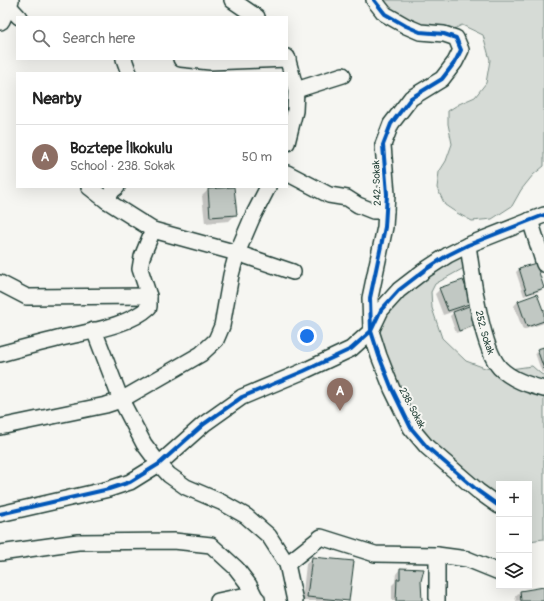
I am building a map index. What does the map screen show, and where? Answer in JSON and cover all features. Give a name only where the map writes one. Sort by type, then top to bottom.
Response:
[{"type":"street","points":[[232,0],[256,16]]},
{"type":"street","name":"242. Sokak","points":[[371,331],[370,298],[385,227],[387,194],[383,145],[391,124],[411,98],[442,79],[455,62],[461,50],[456,38],[444,34],[420,32],[406,26],[385,14],[374,0]]},
{"type":"street","points":[[288,58],[296,90],[295,111],[288,139]]},
{"type":"street","points":[[124,60],[129,72]]},
{"type":"street","points":[[191,60],[210,62],[249,60]]},
{"type":"street","points":[[296,90],[344,75]]},
{"type":"street","points":[[288,173],[329,195],[347,198],[358,205],[373,211],[386,211]]},
{"type":"street","points":[[90,188],[107,201],[153,230],[237,253],[293,272]]},
{"type":"street","points":[[107,201],[112,191],[116,188]]},
{"type":"street","points":[[0,427],[106,405],[121,400],[201,354],[216,340],[222,326],[231,275],[237,253],[252,218],[267,188]]},
{"type":"street","points":[[0,514],[109,489],[130,482],[159,464],[204,424],[242,396],[304,371],[351,349],[371,331],[380,310],[399,290],[448,255],[468,245],[537,217],[544,264]]},
{"type":"street","points":[[0,354],[121,323],[142,314],[150,307],[149,296],[140,269],[142,257],[153,230]]},
{"type":"street","name":"252. Sokak","points":[[468,245],[480,317],[487,342],[493,356],[500,367],[510,376],[544,389]]},
{"type":"street","points":[[0,283],[27,297],[149,296]]},
{"type":"street","points":[[94,330],[121,400],[144,444],[169,475],[186,487],[221,502],[246,516],[269,536],[287,564],[295,601]]},
{"type":"street","name":"238. Sokak","points":[[371,331],[392,389],[411,428],[427,447],[478,491],[496,504]]},
{"type":"street","points":[[287,564],[321,537],[375,554],[436,555],[467,559],[496,571]]},
{"type":"street","points":[[0,553],[78,542],[174,541],[211,545],[236,568],[249,585],[257,600]]},
{"type":"street","points":[[436,555],[437,601]]},
{"type":"street","points":[[218,601],[242,596],[257,600]]},
{"type":"shaded area","points":[[374,0],[544,0],[544,166],[533,175],[521,190],[512,206],[492,219],[472,221],[457,213],[445,205],[437,188],[439,172],[446,161],[452,144],[448,124],[448,111],[475,97],[486,83],[490,60],[483,35],[462,25],[444,34],[420,32]]},
{"type":"shaded area","points":[[468,245],[471,264],[435,284],[431,292],[432,308],[442,338],[466,361],[485,368],[503,370],[532,366],[544,375],[544,539],[532,541],[532,481],[496,481],[496,504],[427,447],[371,331],[381,310]]},
{"type":"building","points":[[234,188],[237,215],[210,217],[208,189]]},
{"type":"building","points":[[536,263],[544,288],[527,294],[519,268]]},
{"type":"building","points":[[463,280],[472,303],[448,311],[439,288]]},
{"type":"building","points":[[537,294],[543,310],[544,309],[544,321],[527,327],[518,301]]},
{"type":"building","points":[[469,306],[475,325],[459,331],[453,312]]},
{"type":"building","points":[[544,347],[544,369],[537,349]]},
{"type":"building","points":[[312,557],[354,561],[349,601],[307,597]]},
{"type":"building","points":[[400,568],[424,569],[421,581],[422,601],[396,601],[397,579],[400,579]]},
{"type":"building","points":[[544,587],[544,601],[521,601],[520,591]]},
{"type":"cycle path","points":[[374,0],[385,14],[406,26],[420,32],[444,34],[456,38],[461,50],[455,62],[442,79],[411,98],[391,124],[383,145],[387,194],[385,227],[370,298],[371,331],[392,389],[411,428],[427,447],[478,491],[496,504]]},
{"type":"cycle path","points":[[0,514],[109,489],[130,482],[159,464],[204,424],[242,397],[351,349],[371,331],[381,310],[399,290],[448,255],[468,245],[544,215]]},
{"type":"place","name":"Boztepe İlkokulu","points":[[340,411]]}]
